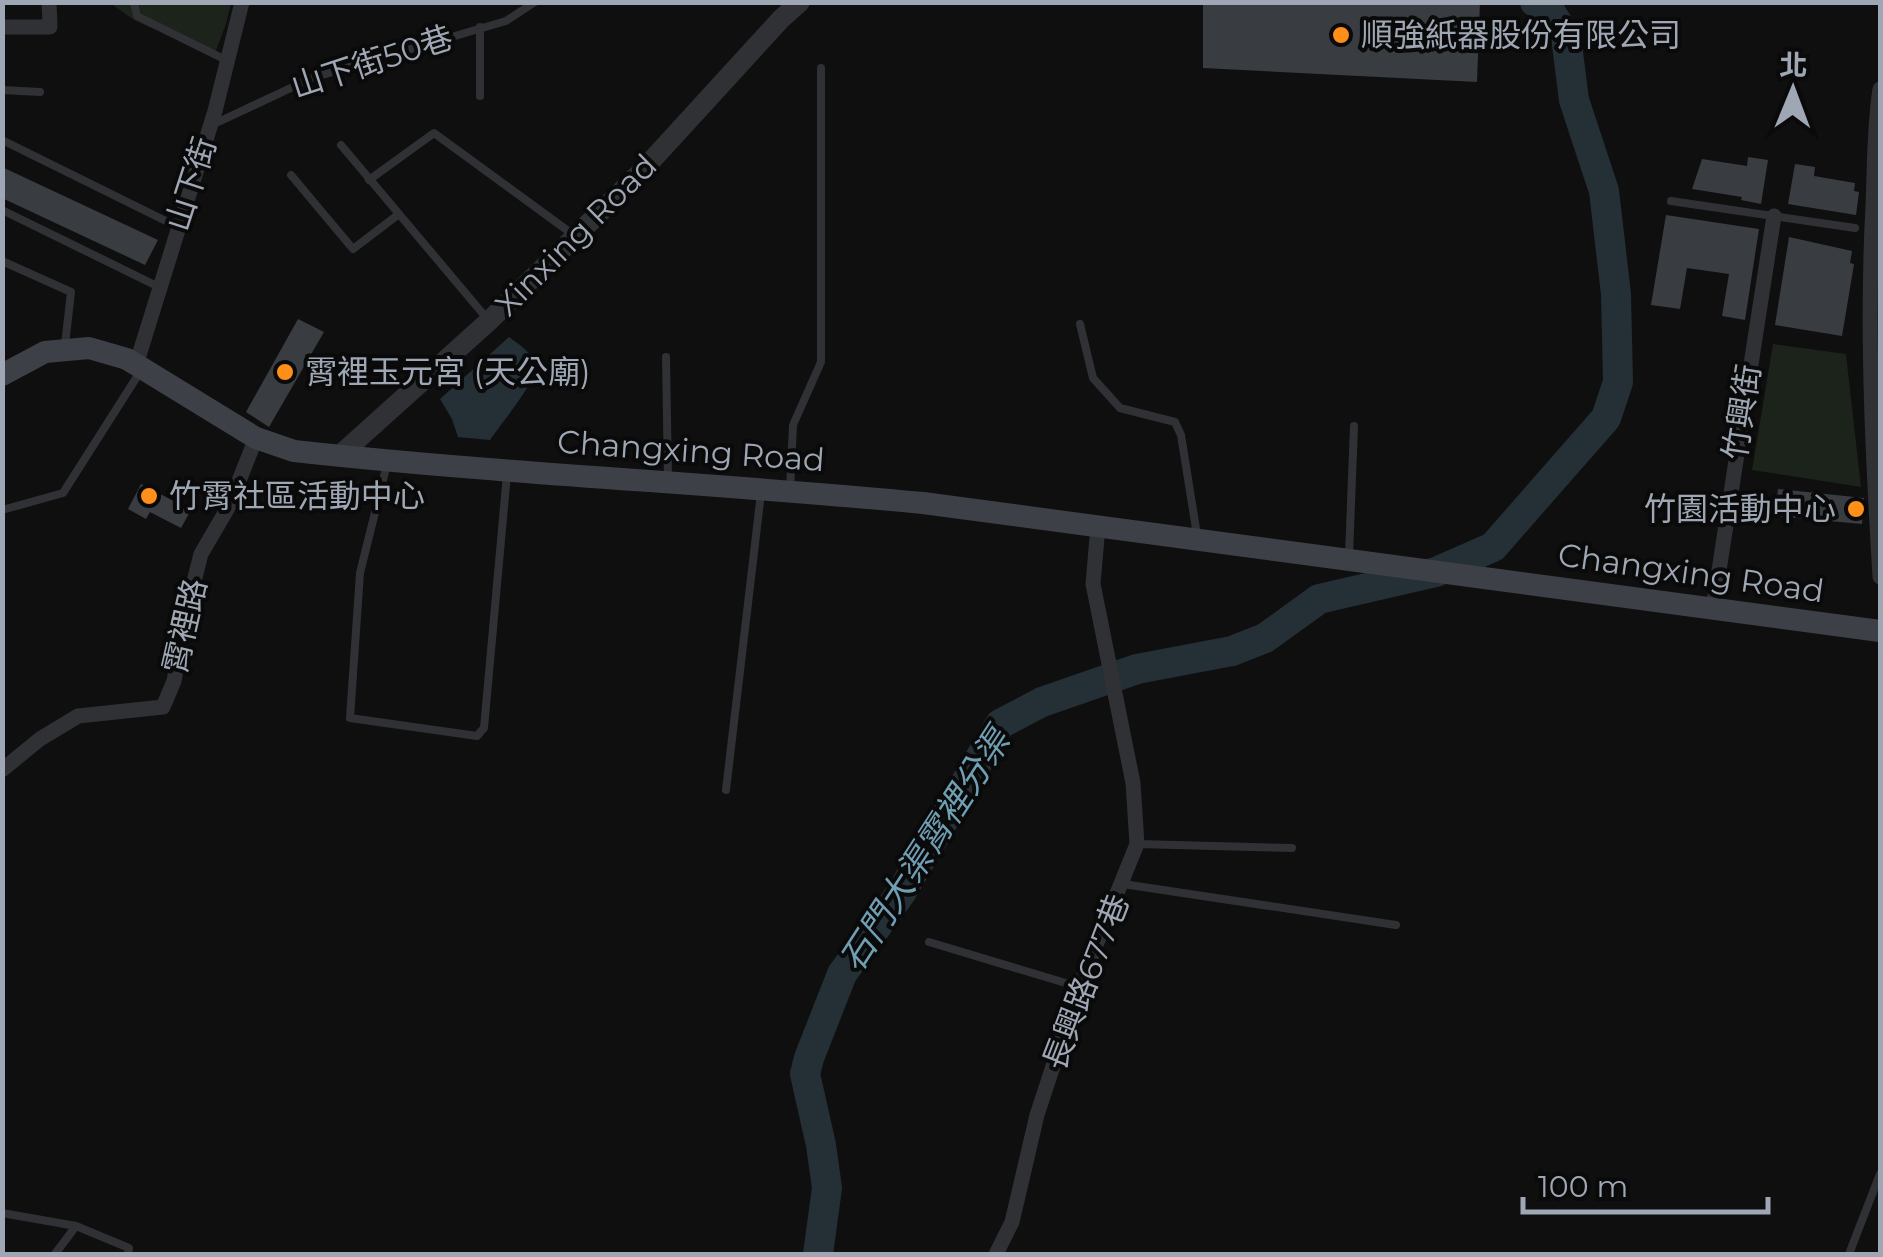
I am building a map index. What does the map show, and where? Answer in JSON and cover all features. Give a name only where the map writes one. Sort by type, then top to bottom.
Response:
[{"type":"main road","name":"Changxing Road","points":[[2,375],[25,360],[89,348],[139,367],[256,438],[294,450],[923,503],[1880,631]]},
{"type":"street","points":[[2,27],[50,27],[49,2]]},
{"type":"street","name":"山下街","points":[[139,367],[242,2]]},
{"type":"street","name":"Xinxing Road","points":[[339,456],[488,321],[641,172],[800,2]]},
{"type":"street","points":[[1880,89],[1868,284],[1880,578]]},
{"type":"street","name":"竹興街","points":[[1713,608],[1774,216]]},
{"type":"street","name":"霄裡路","points":[[2,770],[40,739],[78,716],[162,708],[174,682],[201,554],[229,506],[256,438]]},
{"type":"street","name":"長興路677巷","points":[[996,1254],[1012,1222],[1037,1115],[1078,987],[1137,844],[1133,783],[1094,584],[1098,526]]},
{"type":"lane","points":[[134,2],[138,16],[228,60]]},
{"type":"lane","name":"山下街50巷","points":[[210,126],[312,78],[506,21],[535,2]]},
{"type":"lane","points":[[480,26],[480,96]]},
{"type":"lane","points":[[790,490],[793,425],[821,362],[821,68]]},
{"type":"lane","points":[[2,90],[40,92]]},
{"type":"lane","points":[[369,180],[434,132],[575,236]]},
{"type":"lane","points":[[2,140],[178,227]]},
{"type":"lane","points":[[342,145],[488,321]]},
{"type":"lane","points":[[291,174],[353,249],[398,214]]},
{"type":"lane","points":[[1671,200],[1855,228]]},
{"type":"lane","points":[[2,210],[159,287]]},
{"type":"lane","points":[[2,261],[71,292],[64,350]]},
{"type":"lane","points":[[1080,324],[1093,378],[1120,408],[1174,422],[1181,435],[1198,539]]},
{"type":"lane","points":[[666,356],[668,484]]},
{"type":"lane","points":[[2,510],[63,493],[139,367]]},
{"type":"lane","points":[[1349,560],[1354,426]]},
{"type":"lane","points":[[388,460],[360,573],[350,718],[477,736],[484,728],[508,470]]},
{"type":"lane","points":[[726,790],[762,488]]},
{"type":"lane","points":[[1137,844],[1292,848]]},
{"type":"lane","points":[[1123,884],[1396,926]]},
{"type":"lane","points":[[929,942],[1078,987]]},
{"type":"lane","points":[[1849,1254],[1876,1197],[1880,1174]]},
{"type":"lane","points":[[2,1213],[76,1226],[129,1248],[128,1254]]},
{"type":"lane","points":[[54,1254],[76,1226]]},
{"type":"shaded area","points":[[110,3],[231,3],[214,56],[134,20]]},
{"type":"shaded area","points":[[509,337],[534,361],[530,383],[490,440],[458,437],[440,399]]},
{"type":"shaded area","points":[[1773,344],[1846,354],[1861,487],[1752,470]]},
{"type":"building","name":"順強紙器股份有限公司","points":[[1203,2],[1480,2],[1477,82],[1203,68]]},
{"type":"building","points":[[1748,157],[1768,160],[1761,204],[1692,189],[1702,159],[1747,166]]},
{"type":"building","points":[[1795,164],[1815,167],[1814,176],[1855,183],[1854,191],[1859,192],[1856,215],[1788,204]]},
{"type":"building","points":[[2,167],[158,240],[145,265],[2,198]]},
{"type":"building","points":[[1666,215],[1759,229],[1745,320],[1722,316],[1729,274],[1687,268],[1680,309],[1651,305]]},
{"type":"building","points":[[1789,237],[1852,251],[1850,263],[1854,264],[1842,336],[1775,325]]},
{"type":"building","name":"霄裡玉元宮 (天公廟)","points":[[298,319],[324,332],[269,427],[246,412]]},
{"type":"building","name":"竹霄社區活動中心","points":[[141,484],[191,510],[181,528],[150,512],[146,519],[128,509]]},
{"type":"building","points":[[1778,489],[1864,498],[1862,524],[1775,516]]},
{"type":"waterway","name":"石門大渠霄裡分渠","points":[[818,1254],[827,1188],[805,1074],[809,1058],[842,974],[901,893],[1000,724],[1042,702],[1137,669],[1232,651],[1265,638],[1319,599],[1436,572],[1493,547],[1606,418],[1618,382],[1616,294],[1604,191],[1574,100],[1566,37],[1552,14],[1535,2]]},
{"type":"place","name":"順強紙器股份有限公司","points":[[1341,35]]},
{"type":"place","name":"霄裡玉元宮 (天公廟)","points":[[285,372]]},
{"type":"place","name":"竹霄社區活動中心","points":[[149,496]]},
{"type":"place","name":"竹園活動中心","points":[[1856,509]]}]
